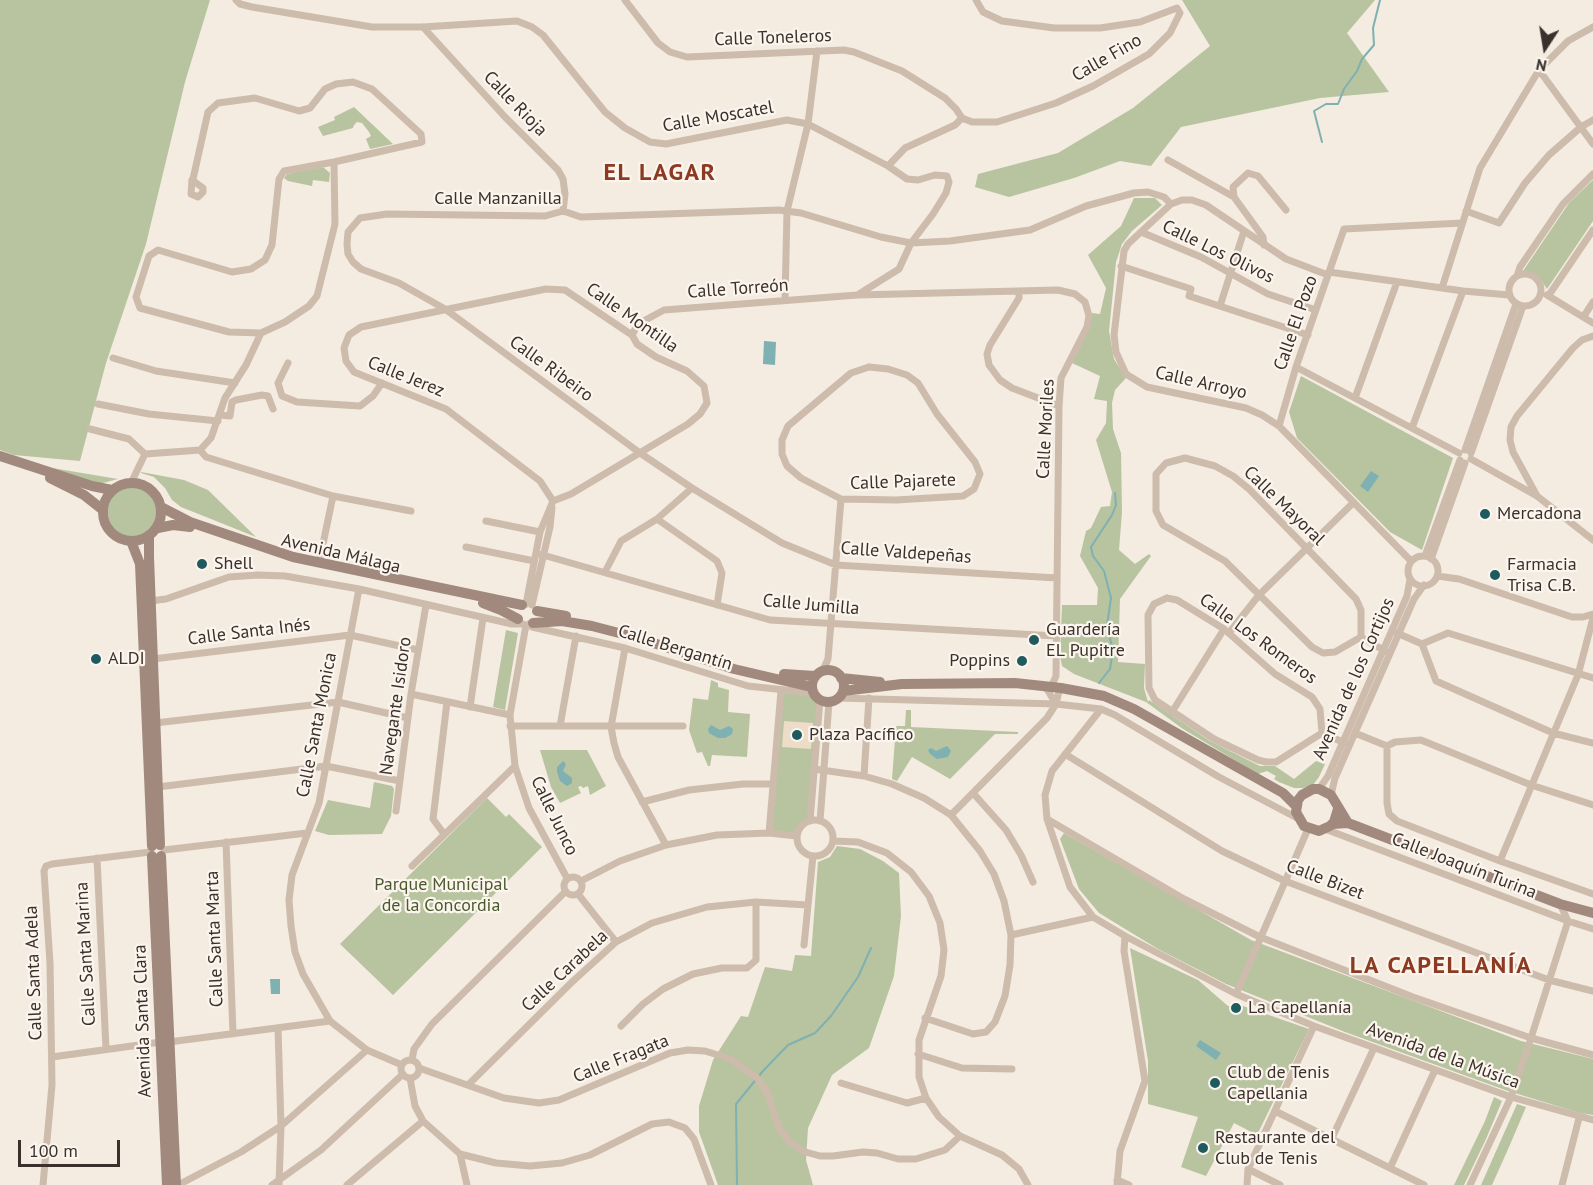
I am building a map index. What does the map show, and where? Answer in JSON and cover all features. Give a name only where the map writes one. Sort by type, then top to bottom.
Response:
[{"type":"street","name":"Calle Moscatel","points":[[236,0],[252,7],[372,27],[423,27],[517,21],[532,27],[543,35],[605,112],[625,128],[650,142],[666,144],[788,120],[808,124],[888,166],[907,179],[918,180],[935,175],[947,176],[949,182],[946,193],[911,243]]},
{"type":"street","name":"Calle Toneleros","points":[[625,0],[658,42],[670,52],[687,57],[844,50],[854,52],[902,72],[945,98],[962,118]]},
{"type":"street","name":"Calle Fino","points":[[962,118],[972,122],[997,122],[1056,103],[1093,86],[1149,54],[1170,33],[1180,13],[1177,8],[1140,22],[1100,28],[1054,28],[1002,21],[983,12],[976,0]]},
{"type":"street","name":"Calle Rioja","points":[[423,27],[505,117],[558,170],[563,179],[565,194],[563,211]]},
{"type":"street","points":[[1442,288],[1480,168],[1539,70],[1568,41],[1593,27]]},
{"type":"street","points":[[785,300],[787,211],[808,124],[817,51]]},
{"type":"street","points":[[1539,70],[1593,144]]},
{"type":"street","points":[[193,179],[208,112],[218,103],[255,98],[298,111],[309,108],[325,89],[336,84],[353,82],[372,89],[421,134],[422,142],[284,171],[279,179],[272,245],[265,260],[251,268],[232,272],[158,250],[149,256],[136,297],[140,308],[204,327],[230,332],[261,333],[285,322],[309,306],[317,296],[335,224],[334,162]]},
{"type":"street","points":[[888,166],[905,148],[955,125],[962,118]]},
{"type":"street","points":[[1466,211],[1499,223],[1525,183],[1549,155],[1581,127],[1593,120]]},
{"type":"street","points":[[1168,160],[1234,197],[1263,237],[1264,245]]},
{"type":"street","points":[[1234,197],[1233,187],[1248,173],[1258,176],[1286,210]]},
{"type":"street","points":[[1509,295],[1510,284],[1517,276],[1520,267],[1563,204],[1593,174]]},
{"type":"street","name":"Calle Manzanilla","points":[[445,309],[399,283],[361,269],[353,262],[348,254],[347,244],[348,232],[353,225],[360,218],[387,214],[545,216],[563,211],[581,217],[787,211],[801,213],[880,237],[911,243],[950,241],[1030,230],[1086,206],[1134,193],[1148,192],[1164,197],[1171,204]]},
{"type":"street","points":[[1171,204],[1182,200],[1192,200],[1206,206],[1286,260],[1328,274],[1509,295],[1520,305],[1532,304],[1541,293]]},
{"type":"street","name":"Calle Arroyo","points":[[1171,204],[1128,244],[1121,266],[1114,335],[1116,352],[1126,374],[1146,387],[1246,408],[1279,426],[1411,561]]},
{"type":"street","name":"Calle El Pozo","points":[[1279,426],[1296,368],[1344,229],[1462,223]]},
{"type":"street","points":[[1549,295],[1593,230]]},
{"type":"street","points":[[1220,306],[1244,231]]},
{"type":"street","name":"Calle Los Olivos","points":[[1141,232],[1201,257],[1268,294],[1316,310]]},
{"type":"street","points":[[857,295],[899,269],[911,243]]},
{"type":"street","points":[[1121,266],[1191,289],[1189,296],[1308,334]]},
{"type":"street","points":[[1517,276],[1527,274],[1536,279],[1541,293]]},
{"type":"street","points":[[1355,398],[1397,282]]},
{"type":"street","name":"Calle Montilla","points":[[445,309],[546,289],[565,290],[632,335],[637,344],[656,357],[687,371],[704,386],[706,403],[700,414],[688,424],[571,494],[553,501]]},
{"type":"street","name":"Calle Moriles","points":[[857,295],[1058,290],[1075,294],[1085,302],[1089,316],[1087,327],[1061,378],[1056,676],[1052,687],[1056,704]]},
{"type":"street","points":[[1019,291],[1019,298],[990,345],[987,354],[989,365],[1000,380],[1012,388],[1059,406]]},
{"type":"street","points":[[1412,428],[1463,291]]},
{"type":"street","points":[[1541,293],[1549,295],[1593,323]]},
{"type":"street","name":"Calle Torreón","points":[[632,335],[638,324],[664,310],[857,295]]},
{"type":"street","points":[[1584,316],[1593,302]]},
{"type":"street","points":[[1428,557],[1520,305]]},
{"type":"street","name":"Calle Jerez","points":[[445,309],[361,327],[349,335],[344,348],[346,361],[354,372],[446,410],[540,482],[553,501]]},
{"type":"street","name":"Calle Ribeiro","points":[[445,309],[640,453]]},
{"type":"street","points":[[90,429],[129,439],[145,454],[200,450],[211,438],[225,398],[246,365],[261,333]]},
{"type":"street","points":[[1537,496],[1513,452],[1510,440],[1511,427],[1517,416],[1573,348],[1582,340],[1593,336]]},
{"type":"street","points":[[113,358],[156,371],[235,383]]},
{"type":"street","points":[[288,363],[278,383],[282,396],[297,402],[360,406],[373,396],[382,383]]},
{"type":"street","name":"Calle Pajarete","points":[[869,367],[888,369],[908,375],[918,383],[937,414],[975,462],[980,474],[974,489],[963,496],[896,500],[841,499],[801,478],[787,466],[782,454],[782,440],[788,426],[837,384],[851,373],[869,367]]},
{"type":"street","points":[[1296,368],[1537,496],[1593,540]]},
{"type":"street","points":[[98,404],[149,414],[219,418],[230,416],[232,402],[262,394],[268,396],[273,409]]},
{"type":"street","points":[[200,450],[206,457],[333,496],[411,511]]},
{"type":"street","name":"Calle Valdepeñas","points":[[640,453],[782,543],[836,565],[1057,578]]},
{"type":"street","points":[[136,480],[145,454]]},
{"type":"street","points":[[0,456],[92,486],[112,490]]},
{"type":"street","name":"Calle Mayoral","points":[[1185,458],[1215,466],[1233,476],[1249,489],[1307,549],[1356,599],[1361,610],[1361,637],[1335,652],[1323,652],[1312,647],[1225,561],[1163,525],[1156,511],[1156,474],[1166,463],[1185,458]]},
{"type":"street","points":[[20,462],[84,495],[103,510]]},
{"type":"street","points":[[136,480],[155,494],[161,507],[154,532],[140,541],[131,541],[118,538],[105,523],[103,510],[112,490],[136,480]]},
{"type":"street","points":[[605,572],[621,541],[657,519],[692,488]]},
{"type":"street","points":[[319,563],[333,496]]},
{"type":"street","points":[[820,821],[826,695],[823,672],[828,659],[841,499]]},
{"type":"street","points":[[526,623],[537,618],[529,606],[535,557],[540,532],[553,501]]},
{"type":"street","points":[[529,606],[545,555],[553,501]]},
{"type":"street","points":[[1172,712],[1227,631],[1259,595],[1353,503]]},
{"type":"street","name":"Avenida Málaga","points":[[161,507],[190,522],[293,557],[529,606],[565,619]]},
{"type":"street","points":[[657,519],[717,561],[722,573],[717,604]]},
{"type":"street","points":[[486,521],[540,532]]},
{"type":"street","name":"Avenida Málaga","points":[[154,532],[173,525],[191,527],[255,550],[301,563],[483,603],[526,623]]},
{"type":"street","name":"Avenida Santa Clara","points":[[154,532],[146,601],[165,1042],[166,1185]]},
{"type":"street","name":"Avenida Santa Clara","points":[[131,541],[140,564],[153,659],[158,787],[157,851]]},
{"type":"street","name":"Calle Jumilla","points":[[466,547],[535,557],[545,555],[770,620],[1056,636]]},
{"type":"street","points":[[1417,557],[1428,557],[1437,566],[1437,576],[1432,582],[1424,585],[1416,584],[1410,579],[1408,570],[1411,561],[1417,557]]},
{"type":"street","name":"Calle Bergantín","points":[[146,601],[166,599],[229,577],[258,575],[295,577],[359,589],[512,624],[526,623],[532,627],[625,648],[748,686],[869,698],[1056,704],[1101,709]]},
{"type":"street","points":[[1437,576],[1459,579],[1572,617],[1593,616],[1578,675],[1500,861]]},
{"type":"street","name":"Avenida de los Cortijos","points":[[1395,632],[1410,579]]},
{"type":"street","name":"Avenida de los Cortijos","points":[[1319,789],[1346,743],[1395,632],[1424,585]]},
{"type":"street","name":"Calle Santa Monica","points":[[359,589],[319,803],[292,875],[289,900],[291,927],[295,952],[303,974],[330,1021],[367,1050],[402,1065]]},
{"type":"street","name":"Calle Los Romeros","points":[[1167,598],[1178,600],[1227,631],[1275,674],[1312,697],[1320,709],[1322,733],[1276,762],[1258,760],[1215,739],[1155,700],[1149,688],[1148,615],[1154,604],[1167,598]]},
{"type":"street","name":"Navegante Isidoro","points":[[396,811],[411,694],[426,605]]},
{"type":"street","points":[[526,623],[517,609],[529,606]]},
{"type":"street","points":[[470,707],[483,618]]},
{"type":"street","points":[[526,623],[565,619],[654,639],[752,669],[789,675],[823,672],[841,678],[902,684],[1015,683],[1104,696],[1134,709],[1282,793],[1296,806],[1298,818]]},
{"type":"street","points":[[565,619],[629,635],[734,669],[826,695],[902,684]]},
{"type":"street","name":"Calle Junco","points":[[526,623],[510,715],[514,766],[529,808],[567,878]]},
{"type":"street","points":[[1395,632],[1422,644],[1436,681],[1554,733],[1593,743]]},
{"type":"street","points":[[1422,644],[1448,633],[1593,678]]},
{"type":"street","name":"Calle Santa Inés","points":[[153,659],[350,635],[418,650]]},
{"type":"street","points":[[560,726],[576,636]]},
{"type":"street","points":[[1361,637],[1386,652]]},
{"type":"street","points":[[625,648],[611,727],[618,757],[666,845]]},
{"type":"street","name":"Avenida de los Cortijos","points":[[1331,795],[1346,743],[1355,733],[1386,652]]},
{"type":"street","points":[[810,821],[814,770],[826,695],[841,678]]},
{"type":"street","points":[[951,815],[1047,718],[1056,704],[1052,687]]},
{"type":"street","points":[[769,833],[781,691]]},
{"type":"street","points":[[411,694],[510,715]]},
{"type":"street","points":[[864,776],[869,698]]},
{"type":"street","points":[[155,723],[338,702],[408,718]]},
{"type":"street","points":[[444,834],[432,819],[447,702]]},
{"type":"street","points":[[1101,709],[1219,777],[1298,818],[1308,829],[1319,831],[1348,823],[1560,903],[1591,912]]},
{"type":"street","name":"Avenida de la Música","points":[[1101,709],[1052,771],[1045,795],[1047,819],[1070,887],[1093,917],[1236,994],[1314,1026],[1511,1097],[1579,1118],[1593,1120]]},
{"type":"street","points":[[510,726],[683,726]]},
{"type":"street","points":[[1322,733],[1346,743]]},
{"type":"street","points":[[1355,733],[1387,746],[1395,742],[1421,740],[1531,785],[1593,805]]},
{"type":"street","points":[[1387,746],[1387,802],[1389,814],[1397,821],[1593,894]]},
{"type":"street","name":"Calle Bizet","points":[[1065,754],[1222,851],[1285,881],[1549,980],[1593,991]]},
{"type":"street","points":[[158,787],[326,766],[400,781]]},
{"type":"street","points":[[412,866],[514,766]]},
{"type":"street","points":[[814,770],[864,776],[913,793],[951,815],[980,851],[994,874],[1004,901],[1011,935],[1010,965],[1005,996],[995,1022],[986,1032],[973,1034],[925,1018]]},
{"type":"street","points":[[642,802],[689,790],[743,784],[773,784]]},
{"type":"street","points":[[1282,793],[1303,794],[1319,789],[1331,795],[1348,823]]},
{"type":"street","points":[[973,793],[1006,830],[1033,882]]},
{"type":"street","points":[[1296,806],[1303,794]]},
{"type":"street","points":[[1329,827],[1337,817],[1338,809]]},
{"type":"street","points":[[1047,819],[1184,898],[1260,937],[1403,993],[1531,1038],[1593,1055]]},
{"type":"street","points":[[810,821],[820,821],[830,829],[833,841],[826,852],[813,856],[800,847],[797,836],[800,829],[810,821]]},
{"type":"street","name":"Calle Joaquín Turina","points":[[1329,827],[1568,921],[1593,928]]},
{"type":"street","points":[[1236,994],[1308,829]]},
{"type":"street","name":"Calle Santa Adela","points":[[44,1185],[52,1084],[50,963],[44,871],[46,866],[307,833]]},
{"type":"street","points":[[581,881],[620,861],[666,845],[717,835],[769,833],[797,836]]},
{"type":"street","points":[[833,841],[858,842],[887,853],[911,872],[929,896],[940,923],[944,950],[941,976],[918,1040],[919,1077],[926,1098],[939,1117],[960,1136],[1002,1155],[1019,1169],[1028,1185]]},
{"type":"street","name":"Calle Santa Marta","points":[[226,842],[233,1034]]},
{"type":"street","points":[[804,945],[813,856]]},
{"type":"street","name":"Calle Santa Marina","points":[[97,858],[106,1049]]},
{"type":"street","points":[[576,877],[581,881],[582,889],[578,894],[570,895],[565,892],[563,886],[567,878],[576,877]]},
{"type":"street","points":[[412,1060],[414,1049],[432,1024],[565,892]]},
{"type":"street","points":[[578,894],[616,942]]},
{"type":"street","points":[[621,1026],[643,1004],[663,989],[693,975],[722,968],[747,968],[756,960],[756,902]]},
{"type":"street","name":"Calle Carabela","points":[[468,1085],[616,942],[652,923],[707,907],[756,902],[808,905]]},
{"type":"street","points":[[1470,1185],[1511,1097],[1531,1038],[1568,921],[1560,903]]},
{"type":"street","points":[[1568,921],[1591,912]]},
{"type":"street","points":[[1011,935],[1093,917]]},
{"type":"street","points":[[1125,936],[1124,951],[1145,1081],[1120,1151],[1117,1182],[1129,1185]]},
{"type":"street","points":[[52,1057],[330,1021]]},
{"type":"street","points":[[1247,1185],[1248,1169],[1314,1026]]},
{"type":"street","points":[[276,1184],[281,1126],[278,1028]]},
{"type":"street","name":"Avenida Santa Clara","points":[[165,1042],[177,1185]]},
{"type":"street","points":[[1332,1138],[1374,1048]]},
{"type":"street","points":[[177,1185],[241,1152],[281,1126],[367,1050]]},
{"type":"street","name":"Calle Fragata","points":[[419,1068],[504,1098],[539,1103],[559,1100],[670,1053],[688,1050],[705,1051],[731,1059],[757,1078],[767,1092],[779,1128],[789,1141],[802,1151],[820,1156],[863,1152],[898,1159],[916,1159],[945,1150],[960,1136]]},
{"type":"street","points":[[918,1054],[962,1068],[1012,1069]]},
{"type":"street","points":[[276,1184],[321,1150],[406,1076],[417,1075],[419,1068],[416,1061],[412,1060],[405,1061],[402,1065],[406,1076],[415,1106],[423,1121],[460,1154],[530,1166],[562,1163],[590,1155],[652,1124],[669,1122],[685,1128],[694,1139],[711,1185]]},
{"type":"street","points":[[1390,1168],[1435,1070]]},
{"type":"street","points":[[841,1083],[907,1103],[926,1098]]},
{"type":"street","points":[[1275,1111],[1424,1185]]},
{"type":"street","points":[[1562,1185],[1579,1118]]},
{"type":"street","points":[[347,1185],[423,1121]]},
{"type":"street","points":[[460,1154],[467,1185]]},
{"type":"street","points":[[1248,1169],[1280,1185]]},
{"type":"green space","points":[[0,0],[210,0],[185,82],[146,244],[106,363],[80,461],[14,455],[0,450]]},
{"type":"green space","points":[[1182,0],[1375,0],[1347,33],[1389,92],[1320,98],[1181,127],[1151,166],[1120,161],[1074,178],[1009,197],[975,187],[978,174],[1058,153],[1133,108],[1210,46]]},
{"type":"green space","points":[[354,107],[393,144],[370,149],[366,139],[371,136],[362,123],[357,122],[353,128],[323,136],[318,127],[335,120],[334,117]]},
{"type":"green space","points":[[323,167],[330,173],[329,182],[313,180],[312,186],[284,178],[287,174]]},
{"type":"green space","points":[[1593,180],[1593,221],[1547,289],[1539,277],[1523,271],[1569,203]]},
{"type":"green space","points":[[1134,198],[1155,198],[1162,205],[1132,231],[1122,244],[1116,262],[1109,331],[1114,359],[1126,378],[1115,390],[1112,403],[1113,429],[1121,453],[1122,512],[1119,550],[1135,564],[1149,554],[1151,556],[1120,599],[1118,662],[1145,664],[1144,688],[1148,702],[1149,700],[1210,741],[1260,766],[1275,766],[1294,779],[1316,761],[1325,764],[1313,785],[1303,788],[1294,788],[1279,782],[1274,779],[1276,776],[1267,771],[1258,774],[1183,729],[1146,702],[1074,674],[1062,666],[1060,656],[1062,605],[1097,605],[1098,588],[1080,556],[1086,531],[1091,528],[1101,507],[1110,506],[1112,492],[1096,440],[1106,423],[1107,401],[1094,399],[1100,376],[1072,363],[1089,329],[1092,313],[1100,314],[1106,288],[1088,255],[1121,226]]},
{"type":"green space","points":[[1301,376],[1453,458],[1422,550],[1390,532],[1297,438],[1289,412]]},
{"type":"green space","points":[[52,468],[118,479],[99,484]]},
{"type":"green space","points":[[141,472],[184,480],[208,490],[256,537],[181,507],[172,500],[165,488],[154,477]]},
{"type":"green space","points":[[133,487],[142,489],[153,498],[158,512],[156,521],[147,532],[133,537],[124,535],[113,526],[108,512],[110,503],[119,492]]},
{"type":"green space","points":[[506,630],[518,633],[505,710],[493,707]]},
{"type":"green space","points":[[711,680],[718,683],[718,687],[729,690],[728,712],[750,714],[747,757],[712,755],[710,766],[708,766],[702,752],[697,753],[689,730],[693,698],[708,700]]},
{"type":"green space","points":[[782,693],[813,695],[818,701],[808,819],[800,825],[796,834],[771,831]]},
{"type":"green space","points":[[906,710],[911,710],[911,727],[1018,732],[1018,734],[995,734],[950,779],[912,757],[897,781],[892,779],[896,726],[905,726]]},
{"type":"green space","points":[[540,750],[587,750],[606,786],[590,795],[588,786],[578,787],[581,793],[560,803],[551,787]]},
{"type":"green space","points":[[374,782],[392,786],[394,789],[391,816],[382,834],[329,835],[315,831],[328,800],[370,808]]},
{"type":"green space","name":"Parque Municipal de la Concordia","points":[[487,798],[506,817],[509,814],[542,847],[393,995],[340,944]]},
{"type":"green space","points":[[1064,833],[1251,940],[1521,1041],[1593,1059],[1593,1115],[1508,1091],[1345,1032],[1226,984],[1158,949],[1099,913],[1079,889],[1060,839]]},
{"type":"green space","points":[[837,846],[860,849],[883,861],[899,873],[901,916],[894,976],[869,1048],[832,1075],[808,1128],[806,1160],[813,1185],[718,1185],[699,1132],[699,1106],[713,1060],[741,1016],[748,1017],[765,967],[792,971],[795,955],[811,956],[818,862],[830,857]]},
{"type":"green space","name":"Club de Tenis Capellania","points":[[1130,948],[1198,980],[1228,1006],[1243,1006],[1309,1029],[1257,1135],[1234,1123],[1206,1176],[1181,1167],[1198,1117],[1148,1104],[1148,1061]]},
{"type":"green space","points":[[1494,1097],[1502,1101],[1486,1139],[1464,1185],[1454,1185],[1485,1121]]},
{"type":"green space","points":[[1517,1104],[1526,1107],[1509,1147],[1492,1185],[1481,1185]]},
{"type":"shaded area","name":"Plaza Pacífico","points":[[784,721],[813,723],[811,749],[782,747]]},
{"type":"water","points":[[764,341],[776,342],[775,365],[763,364]]},
{"type":"water","points":[[1371,471],[1379,476],[1368,492],[1360,486]]},
{"type":"water","points":[[711,725],[720,730],[729,726],[733,729],[732,734],[725,738],[718,738],[709,733],[708,729]]},
{"type":"water","points":[[947,746],[951,751],[948,757],[937,759],[928,750],[931,748],[936,751]]},
{"type":"water","points":[[563,761],[566,764],[563,771],[572,778],[572,783],[567,786],[560,781],[557,772],[557,767]]},
{"type":"water","points":[[270,979],[280,979],[280,994],[271,994]]},
{"type":"water","points":[[1200,1040],[1221,1053],[1216,1060],[1196,1046]]},
{"type":"waterway","points":[[1322,142],[1314,111],[1326,104],[1338,104],[1362,59],[1374,45],[1373,28],[1380,0]]},
{"type":"waterway","points":[[1099,683],[1110,669],[1113,651],[1107,625],[1111,598],[1104,571],[1093,556],[1091,547],[1112,515],[1116,505],[1115,493]]},
{"type":"waterway","points":[[737,1185],[736,1104],[788,1045],[815,1033],[831,1016],[858,977],[871,948]]},
{"type":"place","name":"Mercadona","points":[[1485,514]]},
{"type":"place","name":"Shell","points":[[202,564]]},
{"type":"place","name":"Farmacia Trisa C.B.","points":[[1495,575]]},
{"type":"place","name":"Guardería EL Pupitre","points":[[1034,640]]},
{"type":"place","name":"ALDI","points":[[96,659]]},
{"type":"place","name":"Poppins","points":[[1022,661]]},
{"type":"place","name":"Plaza Pacífico","points":[[797,735]]},
{"type":"place","name":"La Capellanía","points":[[1236,1008]]},
{"type":"place","name":"Club de Tenis Capellania","points":[[1215,1083]]},
{"type":"place","name":"Restaurante del Club de Tenis","points":[[1203,1148]]},
{"type":"district","name":"EL LAGAR","points":[[660,173]]},
{"type":"district","name":"LA CAPELLANÍA","points":[[1441,966]]}]
